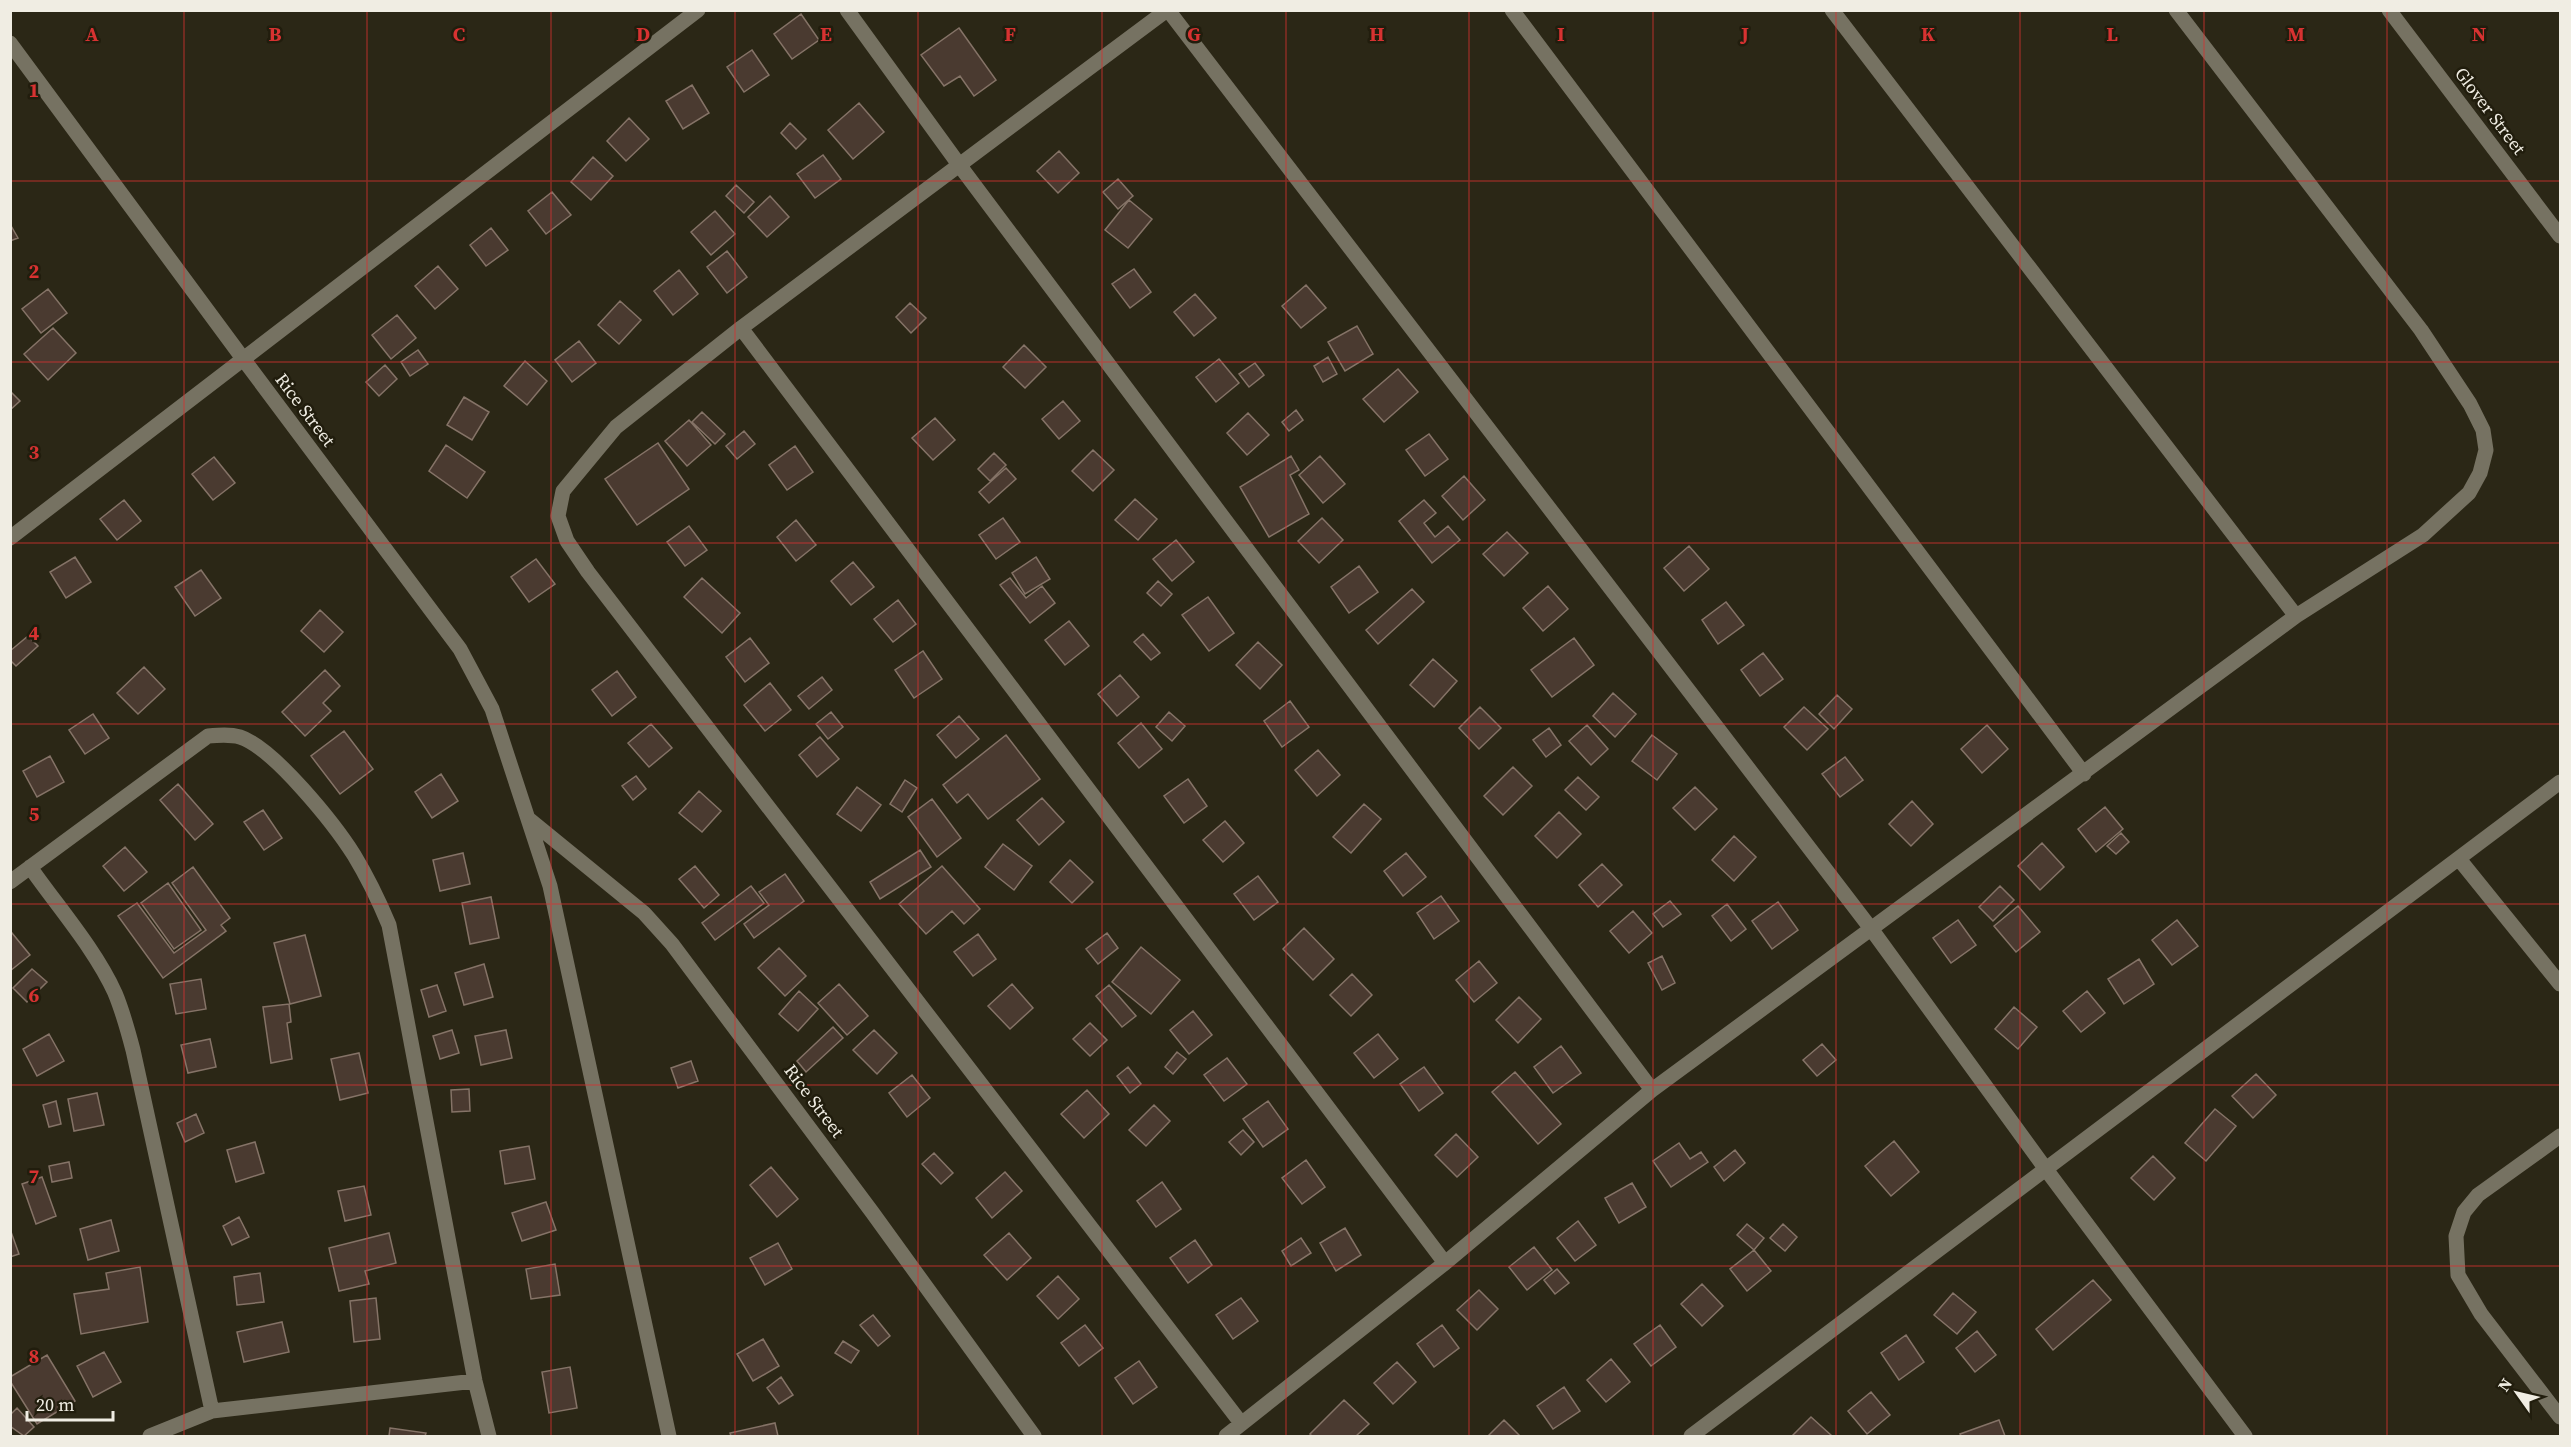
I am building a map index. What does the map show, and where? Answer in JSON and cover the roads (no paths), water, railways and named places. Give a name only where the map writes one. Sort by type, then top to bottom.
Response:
[{"type":"street","points":[[10,538],[698,10]]},
{"type":"street","points":[[847,10],[960,166],[1652,1090]]},
{"type":"street","points":[[1241,1423],[603,591],[567,541],[558,516],[563,491],[616,427],[741,328],[1168,10],[1872,930],[2245,1437]]},
{"type":"street","points":[[1512,10],[2084,774]]},
{"type":"street","points":[[1832,10],[2296,616]]},
{"type":"street","points":[[1226,1437],[1445,1263],[1652,1090],[2296,616],[2423,535],[2469,493],[2480,473],[2486,450],[2482,430],[2470,404],[2421,330],[2176,10]]},
{"type":"street","name":"Glover Street","points":[[2389,10],[2560,236]]},
{"type":"street","name":"Rice Street","points":[[10,43],[460,649],[492,709],[550,886],[669,1437]]},
{"type":"street","points":[[741,328],[1445,1263]]},
{"type":"street","points":[[10,882],[208,736],[240,737],[255,744],[278,763],[311,801],[353,853],[374,890],[389,925],[475,1381],[489,1437]]},
{"type":"street","points":[[1691,1437],[2560,782]]},
{"type":"street","name":"Rice Street","points":[[530,820],[623,894],[672,944],[872,1212],[1034,1437]]},
{"type":"street","points":[[2458,859],[2560,984]]},
{"type":"street","points":[[30,867],[100,966],[123,1016],[133,1050],[212,1411]]},
{"type":"street","points":[[2560,1136],[2478,1195],[2464,1212],[2456,1236],[2458,1275],[2481,1314],[2560,1417]]},
{"type":"street","points":[[150,1437],[212,1411],[475,1381]]}]
